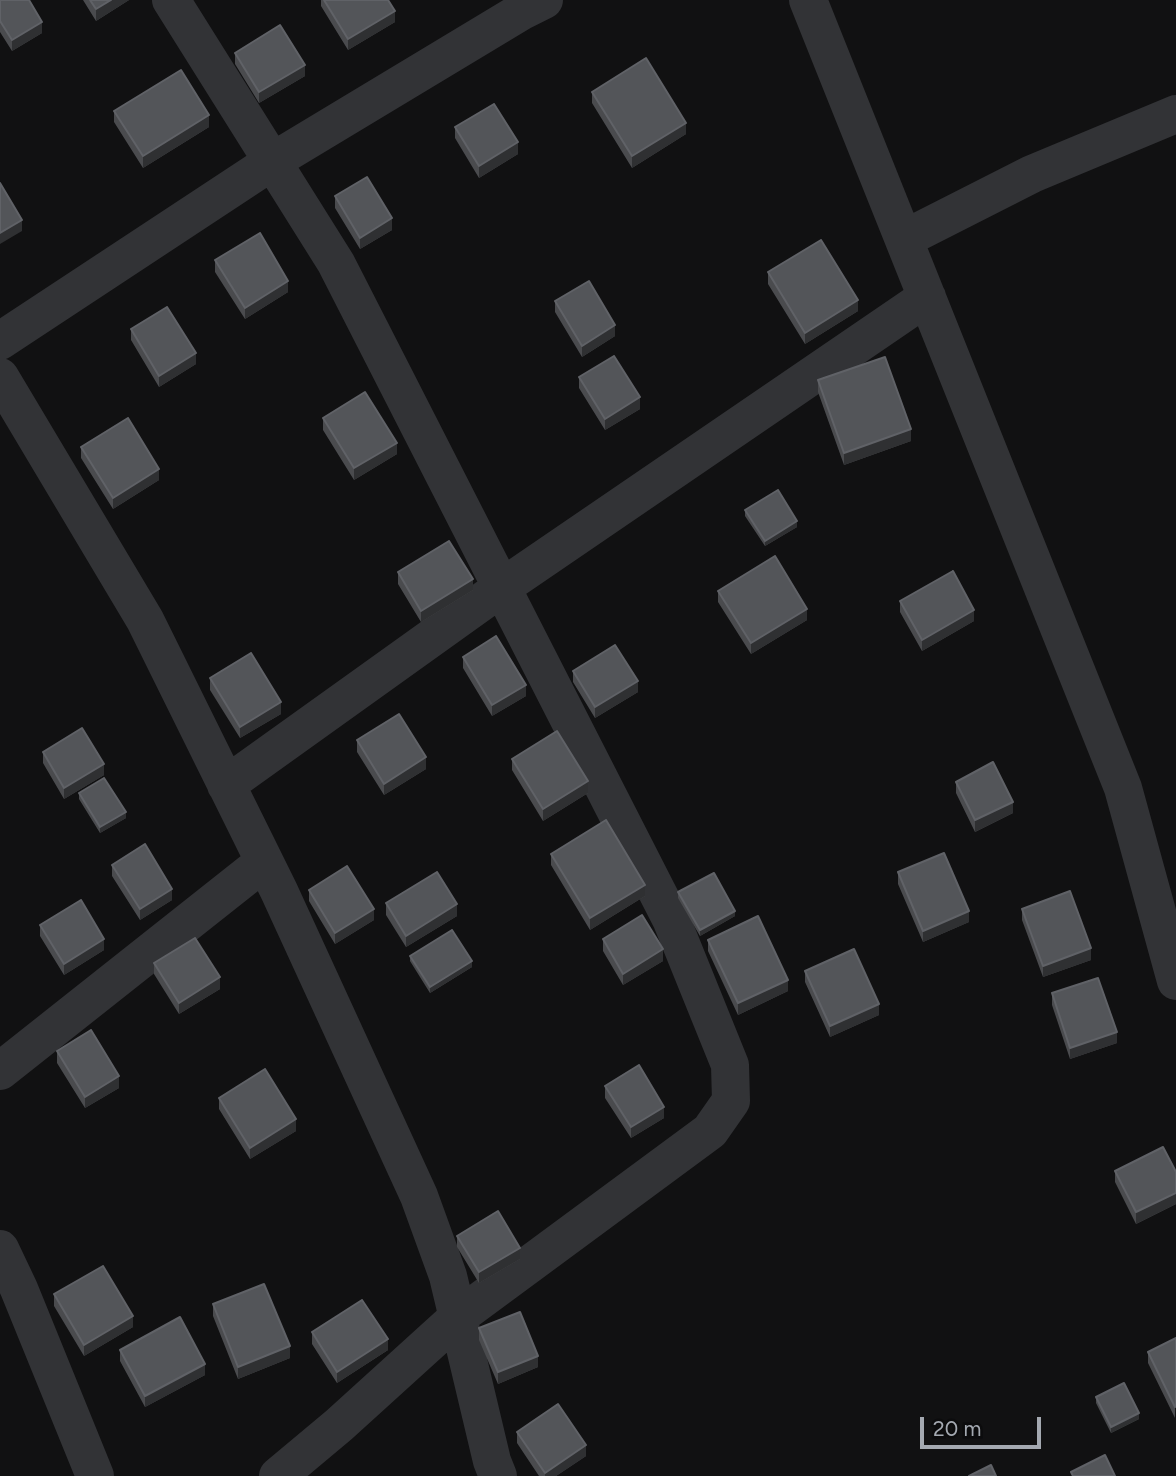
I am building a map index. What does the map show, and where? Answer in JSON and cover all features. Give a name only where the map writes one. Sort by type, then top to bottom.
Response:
[{"type":"street","points":[[171,0],[336,263],[671,919],[730,1065],[731,1101],[709,1131],[458,1317],[339,1425],[278,1476]]},
{"type":"street","points":[[0,341],[273,161],[522,10],[544,0]]},
{"type":"street","points":[[808,0],[1123,788],[1176,981]]},
{"type":"street","points":[[904,239],[1032,174],[1176,114]]},
{"type":"street","points":[[226,785],[501,587],[927,296]]},
{"type":"street","points":[[0,377],[145,620],[264,862],[419,1196],[448,1276],[492,1461],[498,1476]]},
{"type":"street","points":[[0,1071],[264,862]]},
{"type":"street","points":[[0,1249],[95,1476]]},
{"type":"building","points":[[0,0],[29,0],[42,22],[12,40],[0,21]]},
{"type":"building","points":[[90,0],[111,0],[96,9]]},
{"type":"building","points":[[324,0],[388,0],[395,11],[348,39]]},
{"type":"building","points":[[280,25],[305,65],[259,92],[235,53]]},
{"type":"building","points":[[646,58],[686,123],[632,156],[592,92]]},
{"type":"building","points":[[181,70],[209,115],[143,156],[114,111]]},
{"type":"building","points":[[494,104],[518,142],[479,166],[455,127]]},
{"type":"building","points":[[367,177],[392,218],[360,238],[335,196]]},
{"type":"building","points":[[0,183],[22,220],[0,233]]},
{"type":"building","points":[[260,233],[288,281],[245,308],[215,260]]},
{"type":"building","points":[[821,240],[858,300],[805,333],[768,272]]},
{"type":"building","points":[[589,281],[615,325],[582,346],[555,301]]},
{"type":"building","points":[[167,307],[196,353],[159,376],[131,329]]},
{"type":"building","points":[[614,356],[640,397],[605,419],[579,377]]},
{"type":"building","points":[[885,357],[911,429],[844,453],[818,380]]},
{"type":"building","points":[[365,392],[397,443],[354,468],[323,418]]},
{"type":"building","points":[[128,418],[159,469],[113,498],[81,447]]},
{"type":"building","points":[[778,490],[797,521],[765,541],[745,510]]},
{"type":"building","points":[[449,541],[473,579],[421,611],[398,572]]},
{"type":"building","points":[[775,556],[807,609],[751,643],[718,591]]},
{"type":"building","points":[[953,571],[974,610],[922,640],[900,601]]},
{"type":"building","points":[[496,636],[526,685],[492,705],[463,657]]},
{"type":"building","points":[[615,645],[638,681],[595,707],[573,671]]},
{"type":"building","points":[[251,653],[281,702],[240,727],[210,678]]},
{"type":"building","points":[[399,714],[426,757],[384,784],[357,740]]},
{"type":"building","points":[[82,728],[104,764],[64,788],[43,752]]},
{"type":"building","points":[[557,731],[588,781],[543,809],[512,759]]},
{"type":"building","points":[[993,762],[1013,802],[975,820],[956,782]]},
{"type":"building","points":[[104,778],[126,812],[100,827],[79,793]]},
{"type":"building","points":[[606,820],[645,885],[590,918],[551,854]]},
{"type":"building","points":[[145,844],[172,889],[140,909],[112,865]]},
{"type":"building","points":[[944,853],[969,911],[923,931],[898,872]]},
{"type":"building","points":[[347,866],[374,909],[335,933],[309,890]]},
{"type":"building","points":[[437,872],[457,904],[406,936],[386,903]]},
{"type":"building","points":[[714,873],[735,911],[700,930],[678,892]]},
{"type":"building","points":[[1070,891],[1091,948],[1043,966],[1022,909]]},
{"type":"building","points":[[81,900],[104,939],[64,964],[40,925]]},
{"type":"building","points":[[642,915],[663,949],[623,974],[603,939]]},
{"type":"building","points":[[758,916],[788,980],[738,1003],[708,940]]},
{"type":"building","points":[[452,930],[472,961],[430,987],[410,956]]},
{"type":"building","points":[[195,938],[220,977],[179,1003],[154,963]]},
{"type":"building","points":[[854,949],[879,1004],[830,1026],[805,971]]},
{"type":"building","points":[[1098,978],[1117,1032],[1070,1048],[1052,993]]},
{"type":"building","points":[[91,1030],[119,1076],[85,1097],[57,1051]]},
{"type":"building","points":[[639,1065],[664,1107],[631,1127],[605,1086]]},
{"type":"building","points":[[265,1069],[296,1119],[250,1148],[219,1098]]},
{"type":"building","points":[[1163,1147],[1176,1172],[1176,1193],[1136,1212],[1115,1171]]},
{"type":"building","points":[[498,1211],[520,1248],[479,1272],[457,1236]]},
{"type":"building","points":[[103,1266],[133,1316],[84,1345],[54,1294]]},
{"type":"building","points":[[264,1284],[290,1346],[238,1367],[213,1304]]},
{"type":"building","points":[[362,1300],[388,1339],[337,1372],[312,1332]]},
{"type":"building","points":[[520,1312],[538,1356],[498,1372],[479,1328]]},
{"type":"building","points":[[180,1317],[205,1364],[145,1396],[120,1350]]},
{"type":"building","points":[[1176,1338],[1176,1406],[1175,1407],[1148,1352]]},
{"type":"building","points":[[1124,1383],[1139,1413],[1111,1427],[1096,1397]]},
{"type":"building","points":[[558,1404],[586,1445],[545,1473],[517,1432]]},
{"type":"building","points":[[1105,1455],[1115,1476],[1073,1476],[1071,1472]]},
{"type":"building","points":[[991,1465],[996,1476],[969,1476]]}]
